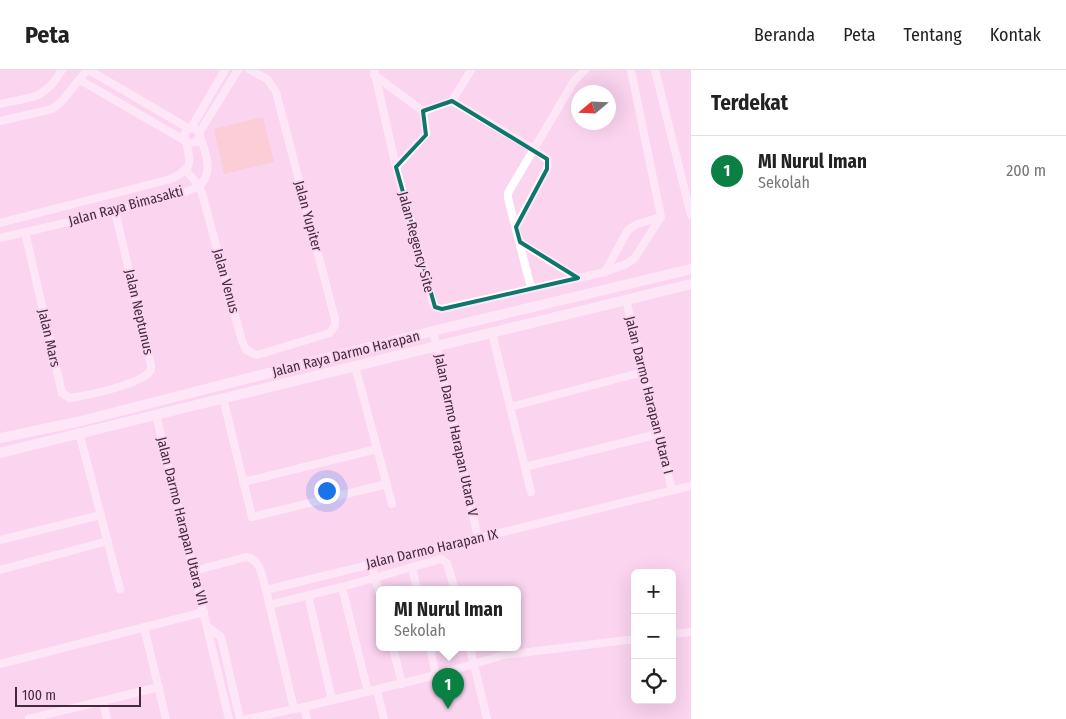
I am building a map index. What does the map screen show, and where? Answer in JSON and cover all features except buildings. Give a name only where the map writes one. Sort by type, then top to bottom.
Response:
[{"type":"street","points":[[0,104],[40,96],[49,90],[62,70]]},
{"type":"street","points":[[0,121],[52,109],[62,102],[88,70],[190,128],[196,128],[200,134]]},
{"type":"street","points":[[186,141],[184,135],[225,70]]},
{"type":"street","points":[[80,80],[186,141],[195,143],[238,70]]},
{"type":"street","name":"Jalan Yupiter","points":[[250,70],[267,79],[276,92],[335,319],[335,325],[330,333],[290,345]]},
{"type":"street","points":[[396,167],[426,134],[423,111],[452,101],[471,70]]},
{"type":"street","points":[[531,288],[508,193],[574,81],[585,70]]},
{"type":"street","points":[[605,272],[628,230],[637,224],[661,217],[631,70]]},
{"type":"street","points":[[655,70],[691,215]]},
{"type":"street","name":"Jalan Regency Site","points":[[374,73],[396,167],[435,307],[442,309],[605,272],[626,264],[634,259],[661,217]]},
{"type":"street","name":"Jalan Regency Site","points":[[374,73],[423,111]]},
{"type":"street","points":[[452,101],[534,149],[547,159],[547,169],[516,227]]},
{"type":"street","name":"Jalan Raya Bimasakti","points":[[0,238],[115,211],[199,186],[208,171],[207,157],[200,134]]},
{"type":"street","name":"Jalan Raya Bimasakti","points":[[0,223],[171,179],[189,166],[186,141]]},
{"type":"street","name":"Jalan Venus","points":[[186,170],[199,186],[244,346],[252,354],[257,355],[290,345]]},
{"type":"street","name":"Jalan Neptunus","points":[[112,388],[145,376],[151,370],[115,211]]},
{"type":"street","name":"Jalan Mars","points":[[25,232],[62,393],[70,398],[112,388]]},
{"type":"street","points":[[520,242],[578,278]]},
{"type":"street","name":"Jalan Raya Darmo Harapan","points":[[0,438],[77,422],[691,268]]},
{"type":"street","name":"Jalan Raya Darmo Harapan","points":[[0,453],[79,432],[156,415],[691,284]]},
{"type":"street","name":"Jalan Darmo Harapan Utara I","points":[[626,300],[672,490]]},
{"type":"street","name":"Jalan Darmo Harapan Utara V","points":[[433,332],[478,538]]},
{"type":"street","points":[[492,333],[531,492]]},
{"type":"street","points":[[355,366],[392,504]]},
{"type":"street","points":[[510,406],[643,372]]},
{"type":"street","points":[[223,398],[250,516],[253,518],[387,484]]},
{"type":"street","name":"Jalan Darmo Harapan Utara VII","points":[[156,415],[229,719]]},
{"type":"street","points":[[79,432],[120,589]]},
{"type":"street","points":[[525,467],[658,434]]},
{"type":"street","points":[[243,482],[377,449]]},
{"type":"street","name":"Jalan Darmo Harapan IX","points":[[266,590],[691,486]]},
{"type":"street","points":[[0,540],[101,515]]},
{"type":"street","points":[[0,570],[108,542]]},
{"type":"street","points":[[194,572],[246,557],[252,558],[258,564],[294,709]]},
{"type":"street","points":[[269,605],[444,560],[448,565],[454,586]]},
{"type":"street","points":[[371,564],[378,586]]},
{"type":"street","points":[[412,567],[416,586]]},
{"type":"street","points":[[342,587],[372,691],[384,719]]},
{"type":"street","points":[[308,595],[332,700]]},
{"type":"street","points":[[0,664],[204,612]]},
{"type":"street","points":[[144,627],[166,719]]},
{"type":"street","points":[[208,627],[220,637],[240,719]]},
{"type":"street","points":[[676,634],[691,632]]},
{"type":"street","points":[[247,719],[402,684],[504,655],[631,639]]},
{"type":"street","points":[[394,651],[402,684]]},
{"type":"street","points":[[431,651],[436,675]]},
{"type":"street","points":[[471,651],[487,719]]},
{"type":"street","points":[[29,719],[51,716],[158,687]]},
{"type":"street","points":[[103,702],[107,719]]},
{"type":"street","points":[[304,707],[307,719]]},
{"type":"highlighted area","points":[[452,101],[547,159],[547,169],[516,227],[520,242],[578,278],[442,309],[435,307],[396,167],[426,135],[423,111]]},
{"type":"shaded area","points":[[263,117],[274,162],[224,174],[214,129]]},
{"type":"place","name":"MI Nurul Iman","points":[[448,709]]}]
